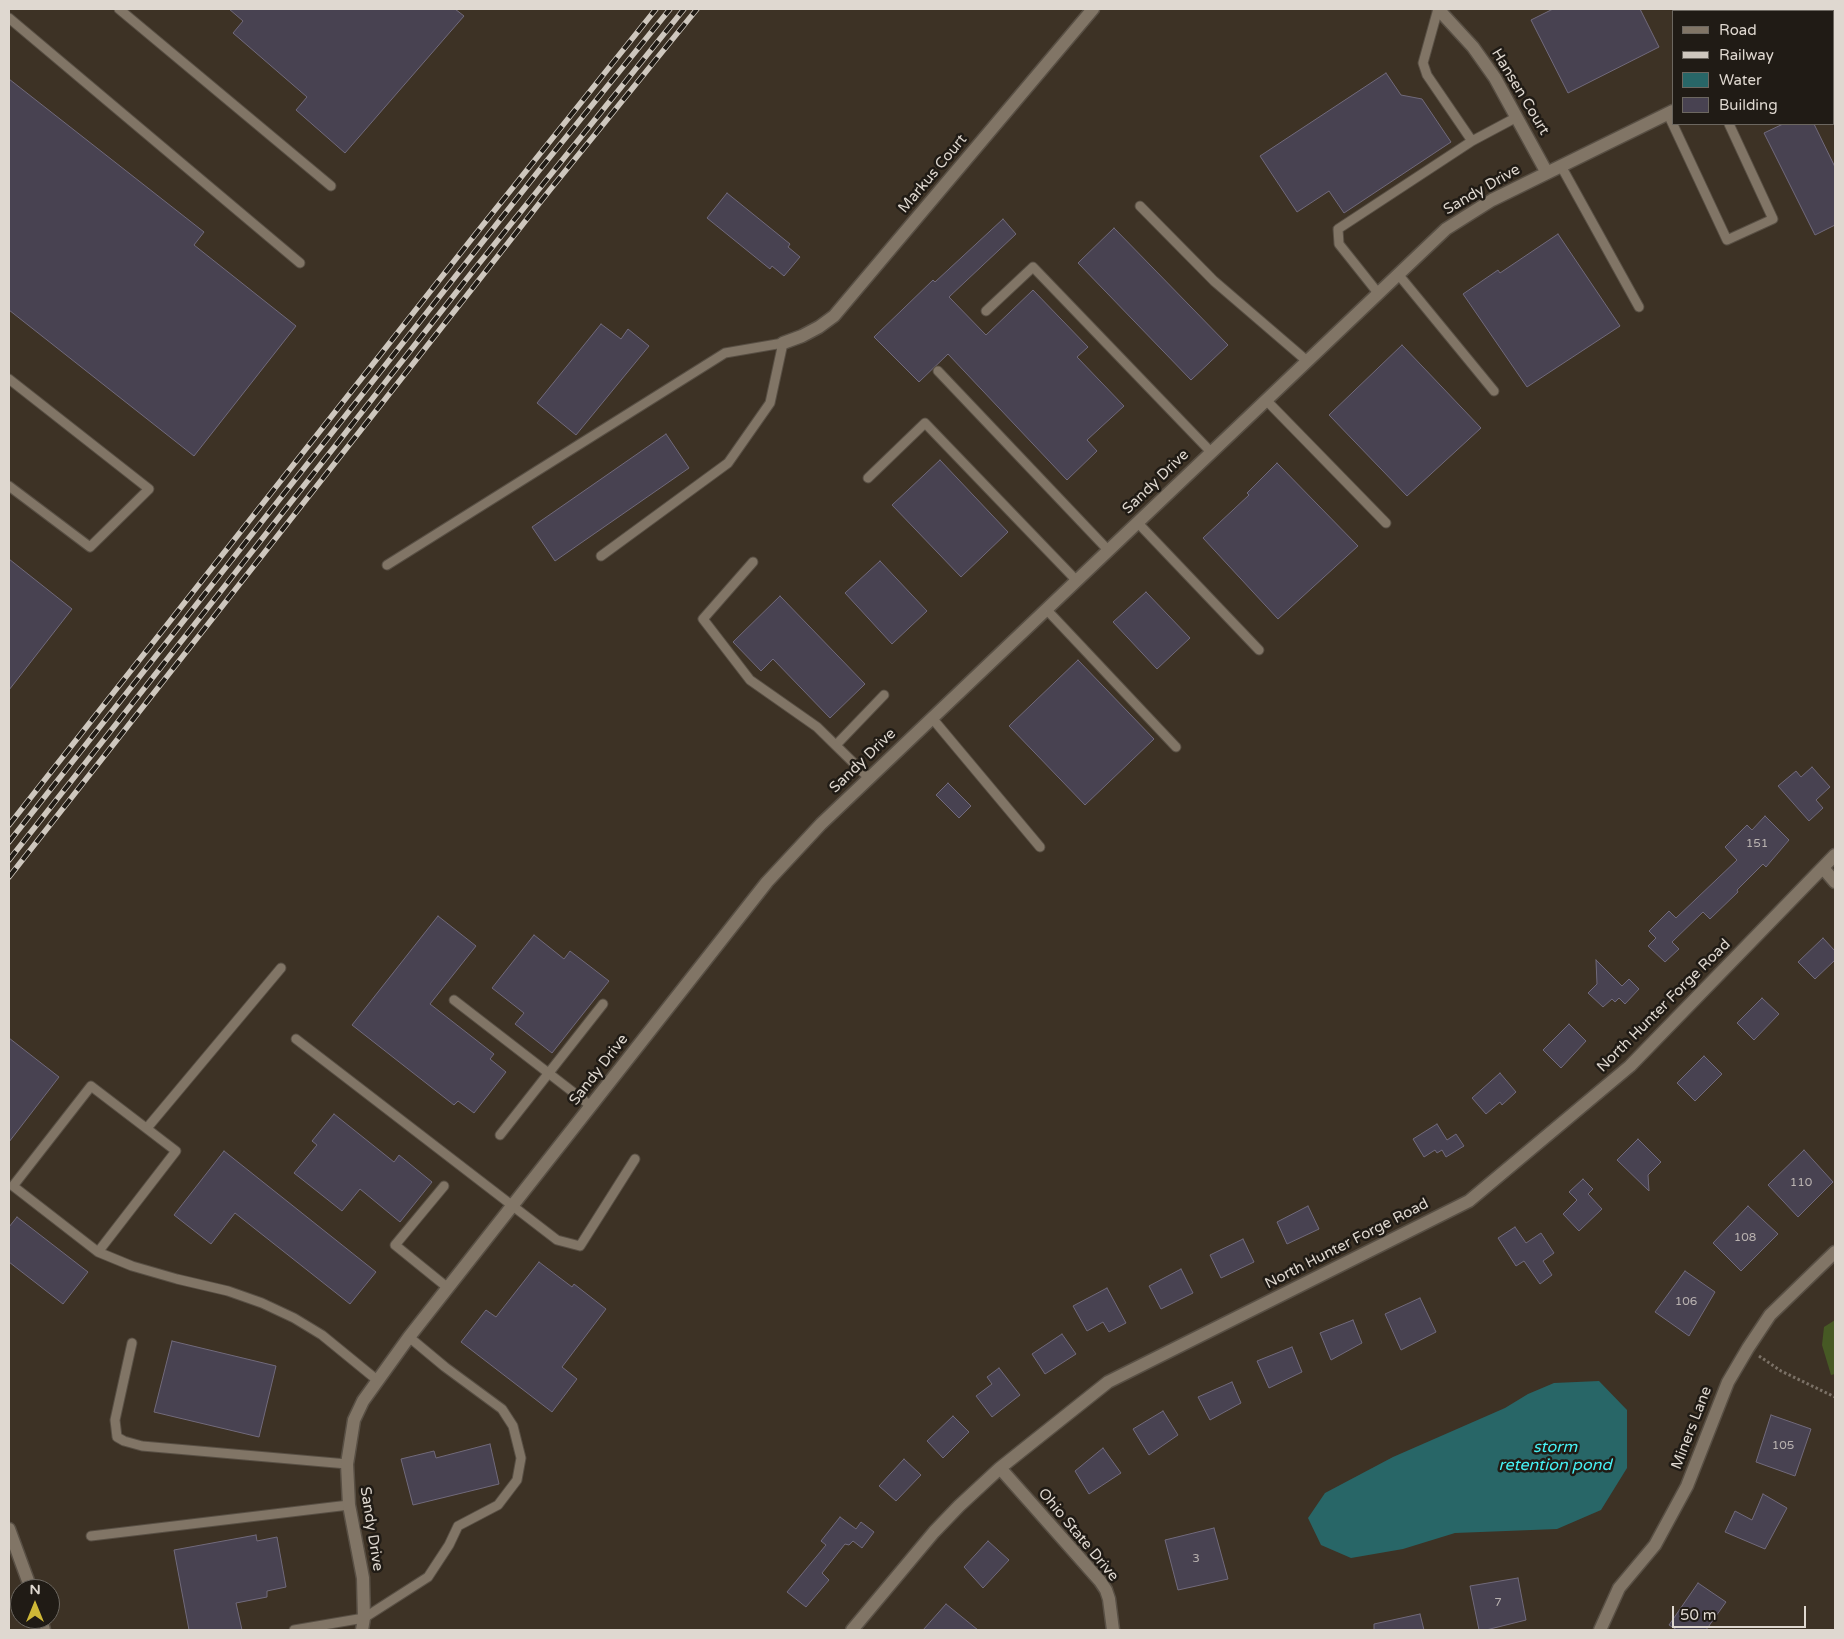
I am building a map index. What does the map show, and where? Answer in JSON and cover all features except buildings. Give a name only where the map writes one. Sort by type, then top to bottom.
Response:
[{"type":"street","name":"Markus Court","points":[[783,343],[819,327],[834,316],[1093,9]]},
{"type":"street","name":"Hansen Court","points":[[1439,9],[1473,47],[1495,78],[1547,173]]},
{"type":"street","name":"Sandy Drive","points":[[363,1624],[362,1578],[349,1505],[347,1464],[354,1420],[363,1401],[409,1337],[767,882],[815,830],[869,778],[1446,229],[1470,212],[1670,112]]},
{"type":"street","name":"North Hunter Forge Road","points":[[852,1630],[934,1532],[959,1506],[1000,1468],[1108,1382],[1469,1201],[1630,1066],[1835,855]]},
{"type":"street","points":[[1823,868],[1835,882]]},
{"type":"street","name":"Miners Lane","points":[[1600,1630],[1619,1588],[1655,1545],[1687,1486],[1728,1382],[1748,1348],[1770,1315],[1835,1252]]},
{"type":"street","name":"Ohio State Drive","points":[[1000,1468],[1103,1585],[1111,1606],[1113,1630]]},
{"type":"street","points":[[9,1529],[27,1579]]},
{"type":"lane","points":[[119,9],[331,186]]},
{"type":"lane","points":[[1439,9],[1423,64],[1427,75],[1472,141]]},
{"type":"lane","points":[[9,18],[300,263]]},
{"type":"lane","points":[[1378,293],[1339,244],[1338,229],[1472,141],[1517,117]]},
{"type":"lane","points":[[1676,125],[1727,240],[1773,219],[1729,125]]},
{"type":"lane","points":[[1561,166],[1639,307]]},
{"type":"lane","points":[[1140,206],[1214,281],[1307,361]]},
{"type":"lane","points":[[986,311],[1033,267],[1211,452]]},
{"type":"lane","points":[[1398,274],[1494,390]]},
{"type":"lane","points":[[387,565],[725,353],[783,343],[770,403],[728,463],[601,556]]},
{"type":"lane","points":[[938,371],[1108,550]]},
{"type":"lane","points":[[9,380],[149,489],[90,547],[9,486]]},
{"type":"lane","points":[[1266,400],[1386,523]]},
{"type":"lane","points":[[868,478],[925,423],[1076,580]]},
{"type":"lane","points":[[1137,522],[1259,650]]},
{"type":"lane","points":[[753,562],[703,619],[750,680],[817,727],[869,778]]},
{"type":"lane","points":[[1046,609],[1176,748]]},
{"type":"lane","points":[[836,745],[884,695]]},
{"type":"lane","points":[[932,718],[1040,848]]},
{"type":"lane","points":[[147,1128],[281,968]]},
{"type":"lane","points":[[454,1000],[591,1106]]},
{"type":"lane","points":[[500,1136],[604,1004]]},
{"type":"lane","points":[[296,1039],[557,1240],[580,1246],[635,1159]]},
{"type":"lane","points":[[98,1252],[176,1151],[92,1086],[13,1186],[98,1252],[132,1266],[177,1280],[228,1291],[262,1303],[294,1318],[322,1335],[377,1380]]},
{"type":"lane","points":[[444,1186],[396,1246],[448,1288]]},
{"type":"lane","points":[[294,1630],[363,1624],[428,1577],[449,1545],[458,1526],[498,1505],[517,1480],[521,1458],[513,1426],[502,1409],[445,1367],[409,1337]]},
{"type":"lane","points":[[132,1343],[115,1420],[117,1436],[124,1441],[142,1446],[347,1464]]},
{"type":"lane","points":[[90,1536],[349,1505]]},
{"type":"path","points":[[1748,1348],[1781,1371],[1835,1397]]},
{"type":"green space","points":[[1835,1320],[1835,1374],[1831,1375],[1822,1345],[1824,1327]]},
{"type":"water","name":"storm retention pond","points":[[1599,1381],[1627,1410],[1627,1468],[1601,1510],[1557,1529],[1455,1533],[1403,1549],[1351,1558],[1321,1545],[1308,1518],[1325,1493],[1393,1457],[1505,1408],[1528,1394],[1554,1383]]},
{"type":"railway","points":[[9,825],[470,241],[656,9]]},
{"type":"railway","points":[[9,842],[537,173],[670,9]]},
{"type":"railway","points":[[9,860],[473,271],[684,9]]},
{"type":"railway","points":[[9,877],[549,191],[697,9]]}]
